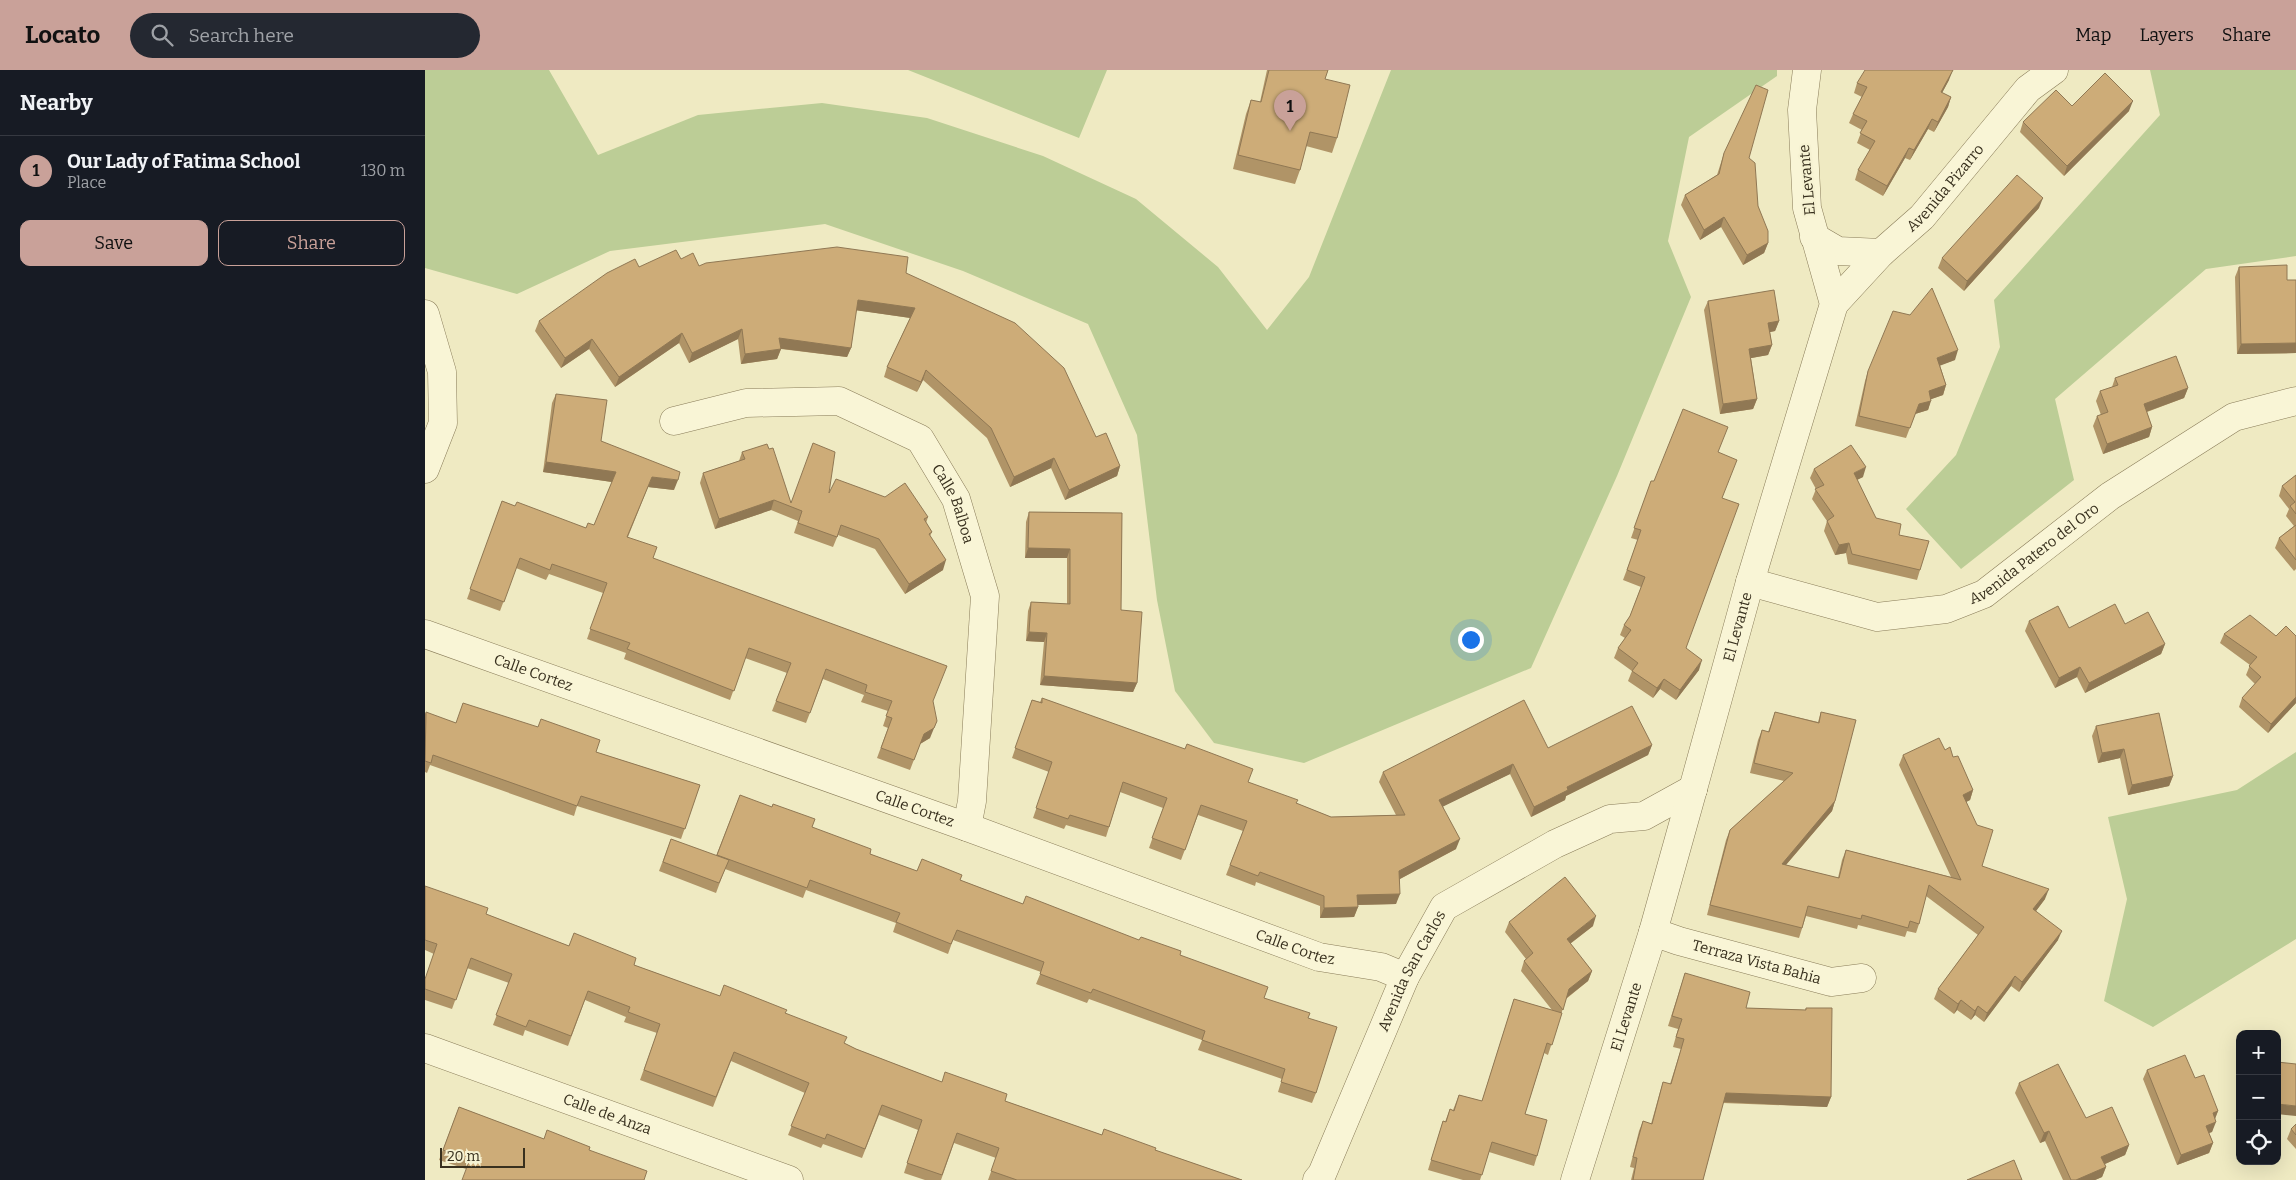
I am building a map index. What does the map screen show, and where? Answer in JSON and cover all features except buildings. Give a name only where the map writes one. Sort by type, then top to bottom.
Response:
[{"type":"street","name":"El Levante","points":[[1575,1180],[1653,932],[1749,582],[1834,304],[1807,208],[1801,110],[1807,70]]},
{"type":"street","name":"Avenida Pizarro","points":[[1834,304],[1881,253],[1922,217],[2029,89],[2054,70]]},
{"type":"street","points":[[1814,237],[1838,251],[1881,253]]},
{"type":"street","points":[[425,314],[442,372],[443,423],[425,470]]},
{"type":"street","name":"Calle Balboa","points":[[674,421],[746,403],[839,401],[920,439],[957,499],[985,596],[972,801],[967,827]]},
{"type":"street","name":"Avenida Patero del Oro","points":[[1749,582],[1877,617],[1946,609],[1984,594],[2110,496],[2234,417],[2296,401]]},
{"type":"street","name":"Calle Cortez","points":[[425,634],[967,827],[1319,957],[1381,967],[1405,978]]},
{"type":"street","name":"Avenida San Carlos","points":[[1317,1180],[1322,1174],[1405,978],[1444,907],[1555,844],[1610,819],[1644,816],[1693,789]]},
{"type":"street","name":"Terraza Vista Bahia","points":[[1653,932],[1831,982],[1861,978]]},
{"type":"street","name":"Calle de Anza","points":[[425,1048],[789,1180]]},
{"type":"green space","points":[[425,70],[549,70],[598,155],[698,115],[822,103],[927,118],[1043,156],[1136,199],[1218,267],[1267,330],[1309,277],[1391,70],[1777,70],[1777,76],[1689,137],[1668,241],[1691,297],[1617,476],[1531,668],[1304,763],[1214,743],[1175,691],[1157,600],[1137,435],[1088,324],[963,271],[825,224],[610,251],[517,294],[425,268]]},
{"type":"green space","points":[[908,70],[1107,70],[1079,138]]},
{"type":"green space","points":[[2150,70],[2296,70],[2296,256],[2206,269],[2055,399],[2074,480],[1961,569],[1906,509],[1956,455],[2000,347],[1994,300],[2160,115]]},
{"type":"green space","points":[[2296,752],[2296,939],[2153,1027],[2104,1001],[2127,899],[2108,817],[2237,790]]},
{"type":"place","name":"Our Lady of Fatima School","points":[[1290,131]]}]
